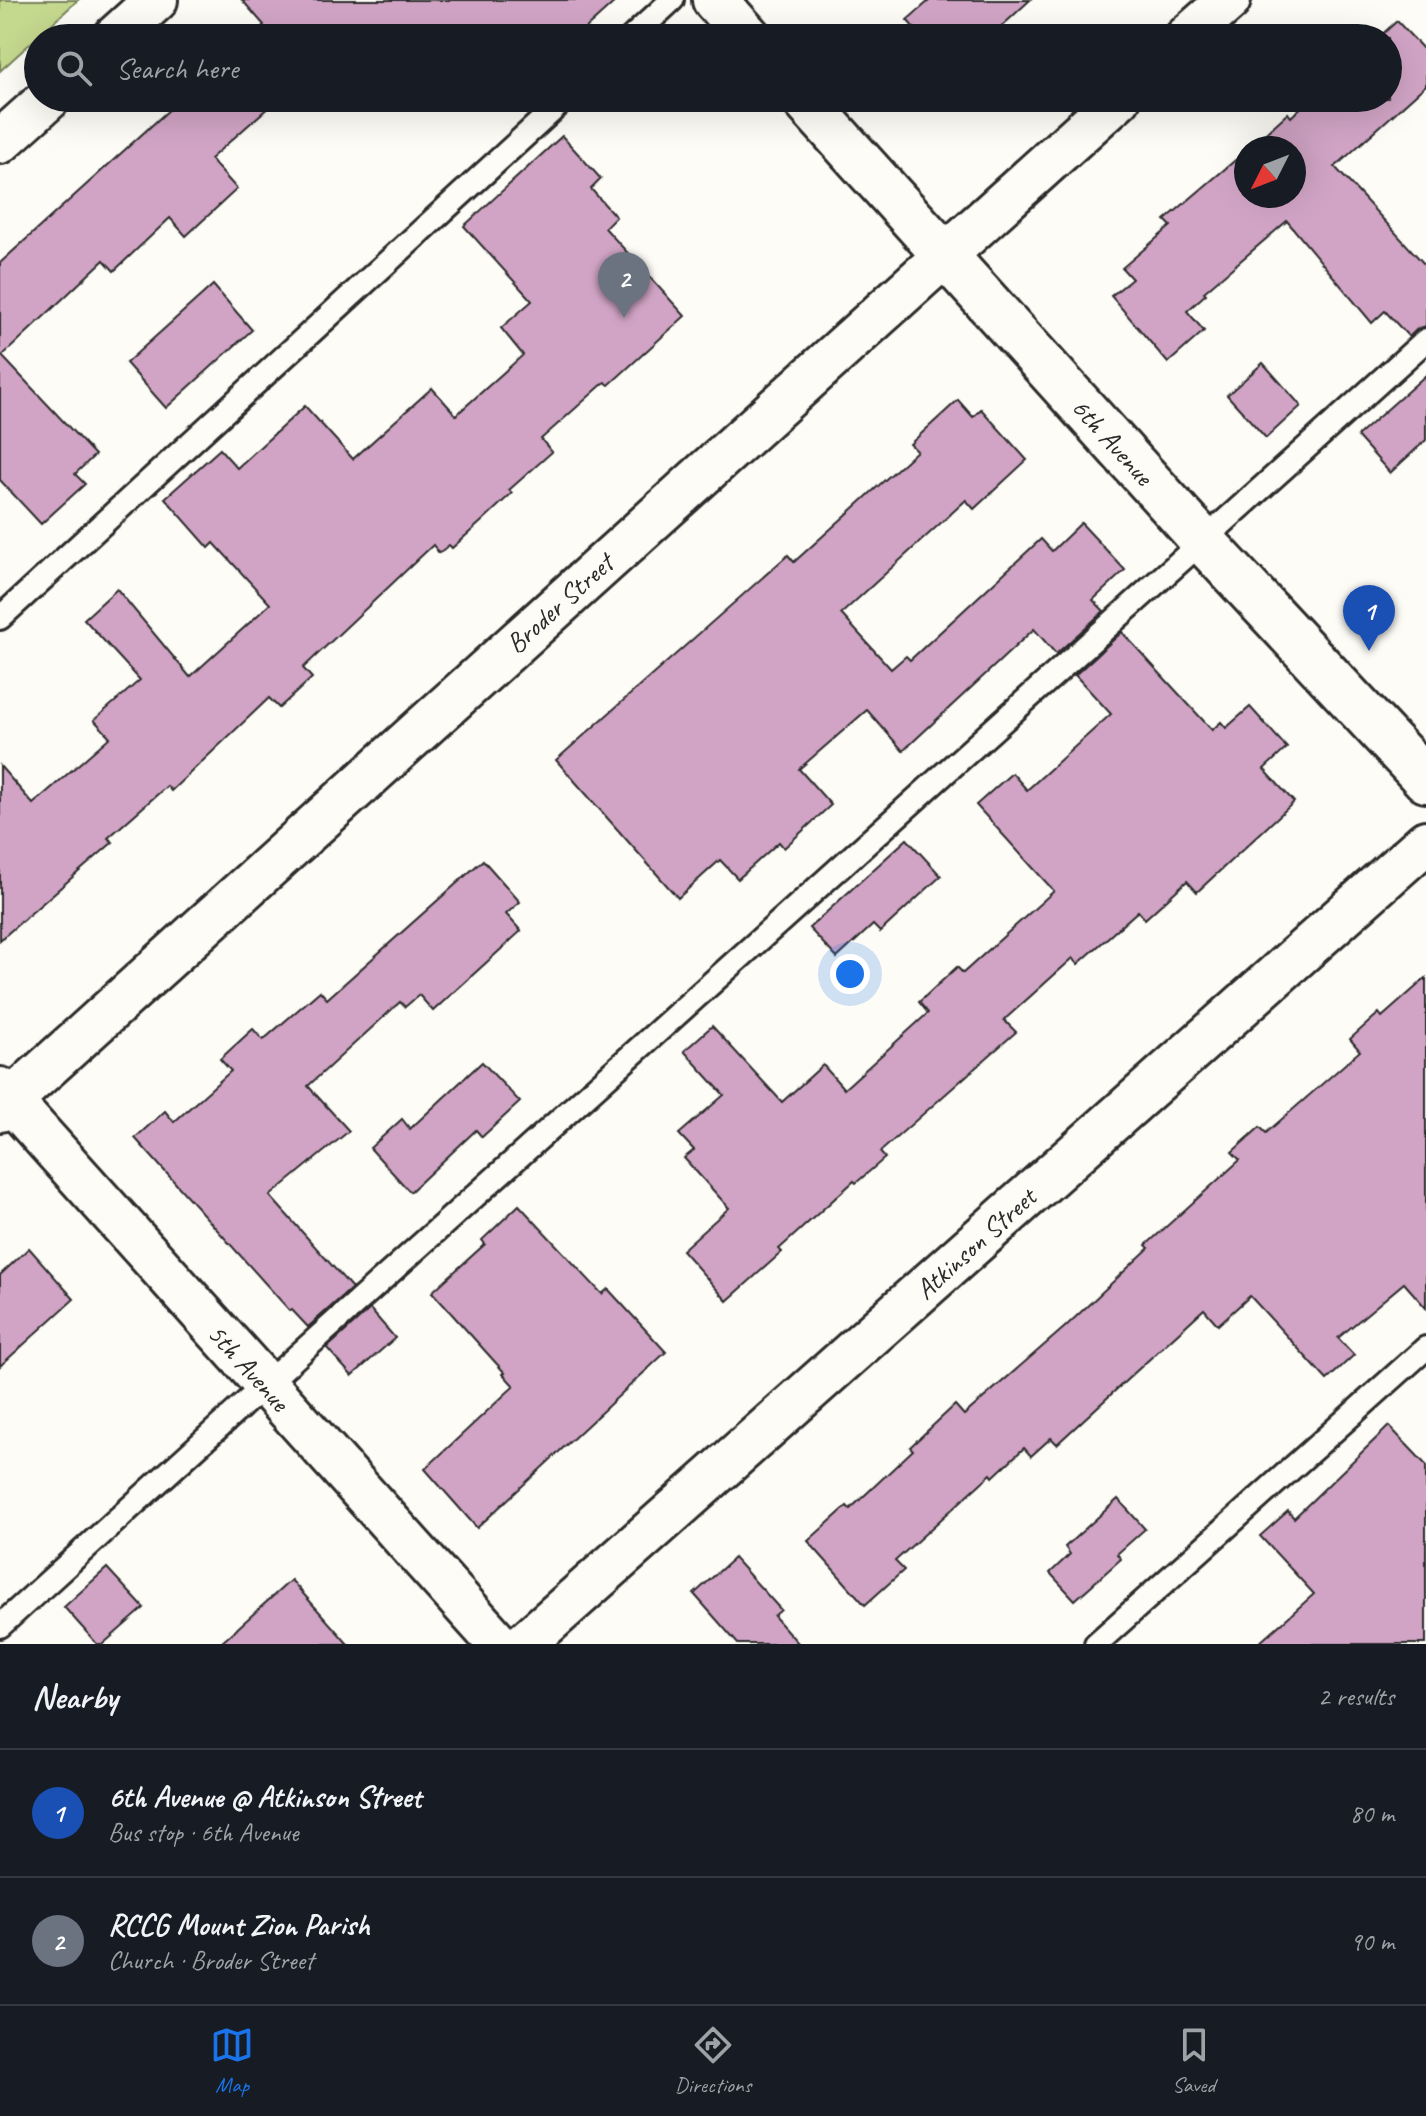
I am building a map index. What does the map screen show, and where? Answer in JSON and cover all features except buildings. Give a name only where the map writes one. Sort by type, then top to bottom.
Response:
[{"type":"street","points":[[129,24],[156,0]]},
{"type":"street","points":[[715,0],[736,24]]},
{"type":"street","points":[[1202,24],[1229,0]]},
{"type":"street","points":[[0,142],[33,112]]},
{"type":"street","name":"6th Avenue","points":[[816,112],[1203,541],[1426,780]]},
{"type":"street","name":"Broder Street","points":[[3,1099],[1103,112]]},
{"type":"street","name":"Atkinson Street","points":[[524,1644],[1426,842]]},
{"type":"street","name":"5th Avenue","points":[[3,1099],[499,1644]]},
{"type":"lane","points":[[646,24],[672,0]]},
{"type":"lane","points":[[0,618],[551,112]]},
{"type":"lane","points":[[0,1626],[1426,340]]},
{"type":"lane","points":[[1096,1644],[1426,1348]]},
{"type":"green space","points":[[0,0],[78,0],[52,24],[24,24],[24,49],[0,71]]},
{"type":"place","name":"RCCG Mount Zion Parish","points":[[624,318]]},
{"type":"place","name":"6th Avenue @ Atkinson Street","points":[[1369,651]]}]
